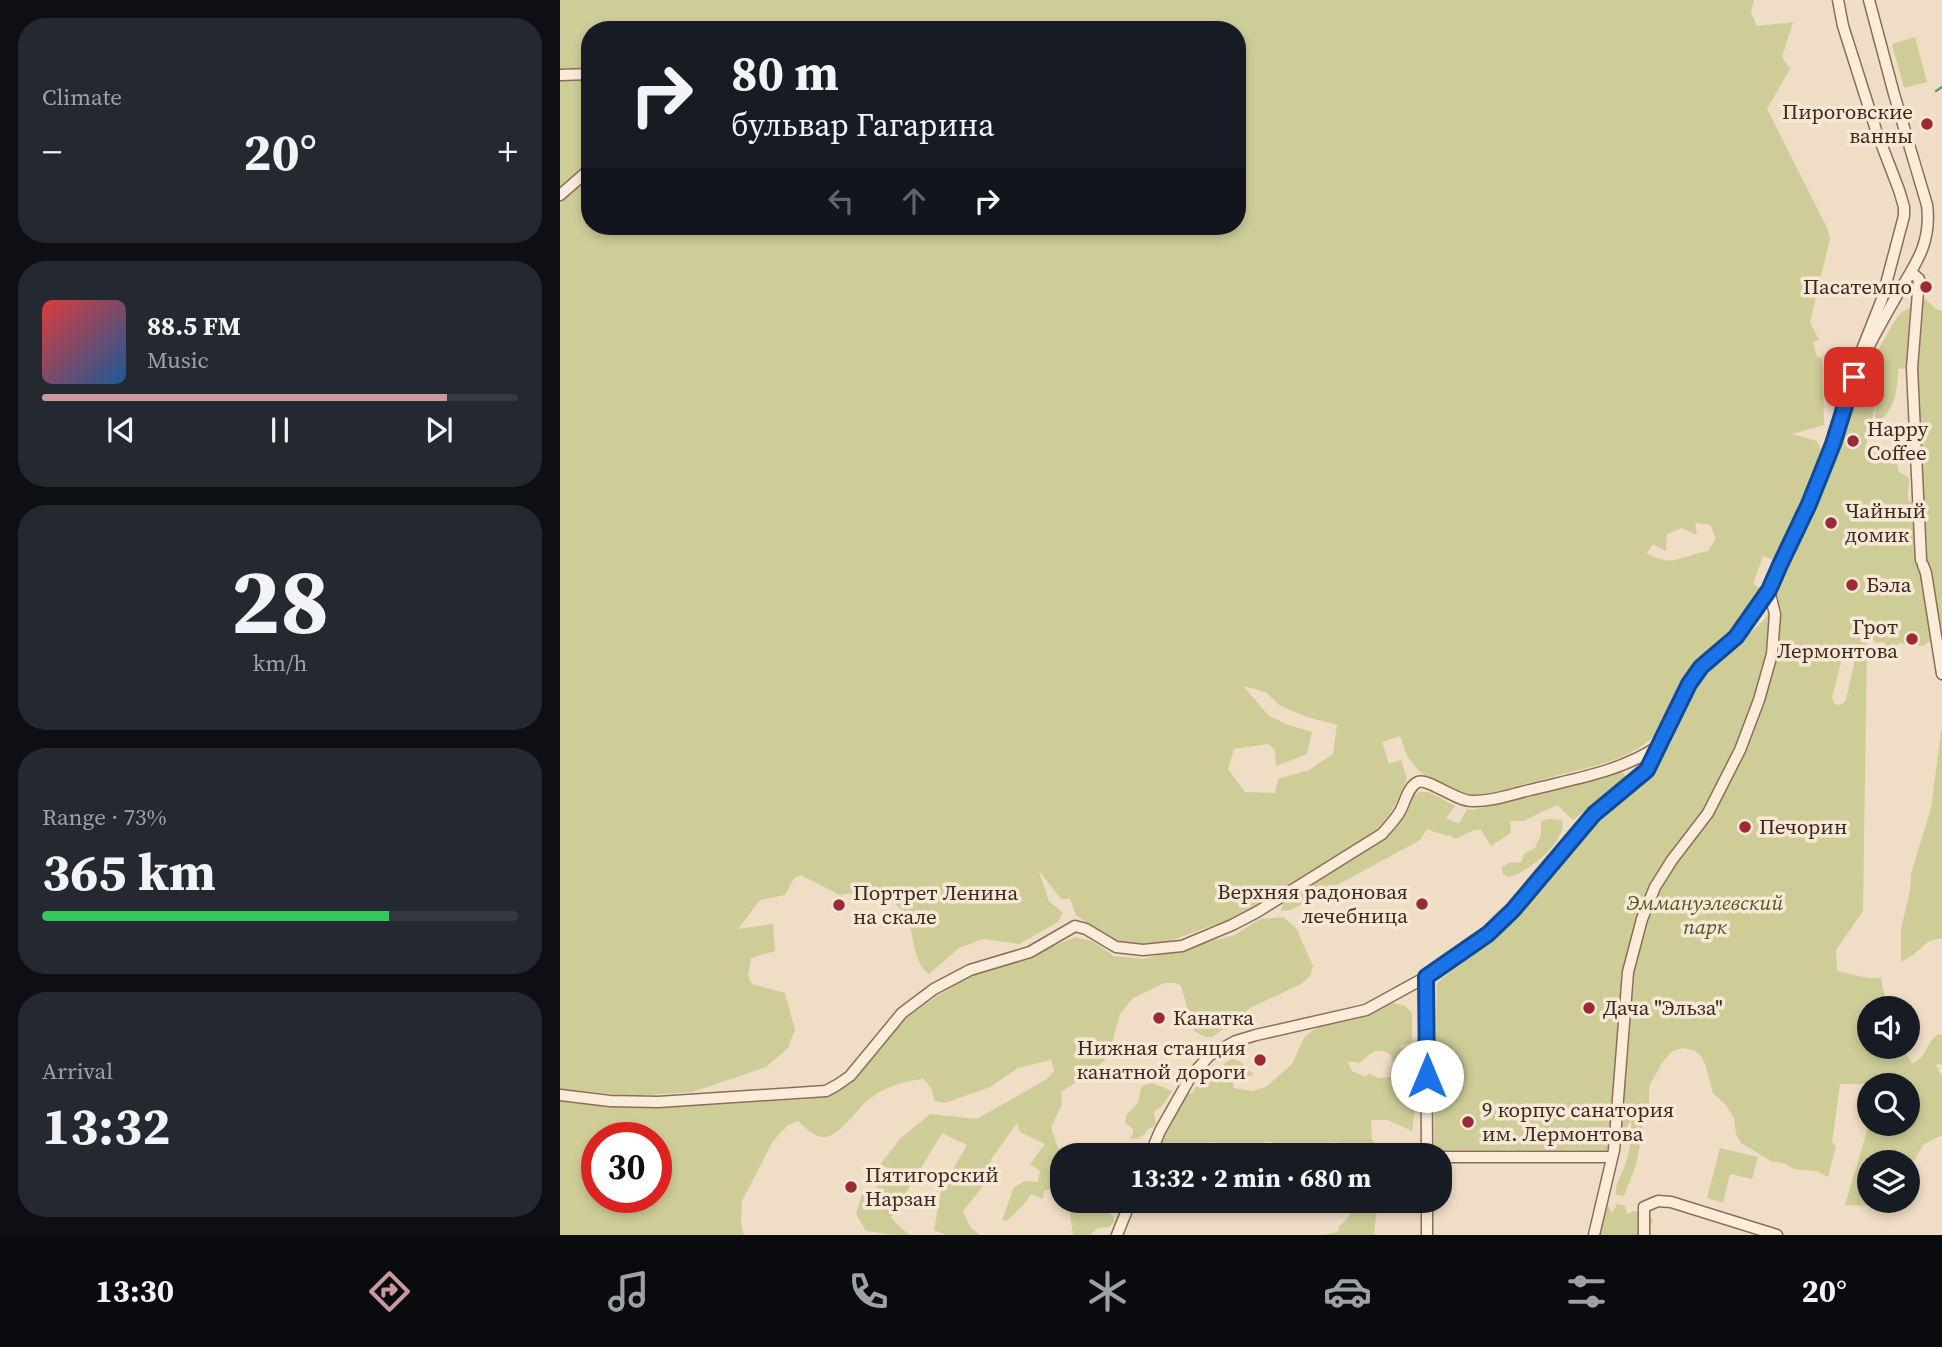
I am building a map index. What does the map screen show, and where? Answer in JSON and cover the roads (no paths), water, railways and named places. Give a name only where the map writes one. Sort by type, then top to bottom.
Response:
[{"type":"street","points":[[1155,1143],[1191,1076],[1210,1055],[1256,1035],[1366,1010],[1426,977],[1488,934],[1513,910],[1594,814],[1647,770],[1695,675],[1736,637],[1769,590],[1809,504],[1833,444],[1867,335],[1882,299],[1902,228],[1904,207],[1843,26],[1838,0]]},
{"type":"street","points":[[1854,377],[1877,331],[1919,260],[1928,219],[1927,205],[1896,105],[1869,0]]},
{"type":"street","points":[[560,75],[581,73]]},
{"type":"street","points":[[560,195],[581,177]]},
{"type":"street","points":[[1912,273],[1919,279],[1912,368],[1922,562],[1942,674]]},
{"type":"street","points":[[1594,1235],[1615,1140],[1628,972],[1642,919],[1655,887],[1708,813],[1740,750],[1759,700],[1772,654],[1775,614],[1769,590]]},
{"type":"street","points":[[560,1095],[610,1101],[658,1102],[826,1091],[850,1076],[902,1013],[934,989],[970,970],[1030,952],[1075,926],[1086,929],[1116,947],[1143,950],[1182,946],[1232,925],[1382,834],[1400,812],[1410,788],[1418,782],[1426,781],[1459,800],[1474,802],[1609,769],[1643,757],[1660,745]]},
{"type":"street","points":[[1426,977],[1427,1143]]},
{"type":"street","points":[[1452,1157],[1611,1157]]},
{"type":"street","points":[[1644,1235],[1644,1207],[1658,1201],[1671,1202],[1777,1235]]},
{"type":"street","points":[[1117,1235],[1126,1213]]},
{"type":"street","points":[[1427,1213],[1427,1235]]},
{"type":"waterway","points":[[1936,91],[1942,87]]},
{"type":"place","name":"Пироговские ванны","points":[[1927,124]]},
{"type":"place","name":"Пасатемпо","points":[[1926,287]]},
{"type":"place","name":"Happy Coffee","points":[[1853,441]]},
{"type":"place","name":"Чайный домик","points":[[1831,523]]},
{"type":"place","name":"Бэла","points":[[1852,585]]},
{"type":"place","name":"Грот Лермонтова","points":[[1912,639]]},
{"type":"place","name":"Печорин","points":[[1745,827]]},
{"type":"place","name":"Верхняя радоновая лечебница","points":[[1422,904]]},
{"type":"place","name":"Портрет Ленина на скале","points":[[839,905]]},
{"type":"place","name":"Дача \"Эльза\"","points":[[1589,1008]]},
{"type":"place","name":"Канатка","points":[[1159,1018]]},
{"type":"place","name":"Нижная станция канатной дороги","points":[[1260,1060]]},
{"type":"place","name":"9 корпус санатория им. Лермонтова","points":[[1468,1122]]},
{"type":"place","name":"Пятигорский Нарзан","points":[[851,1187]]},
{"type":"park label","name":"Эммануэлевский парк","points":[[1705,915]]}]
